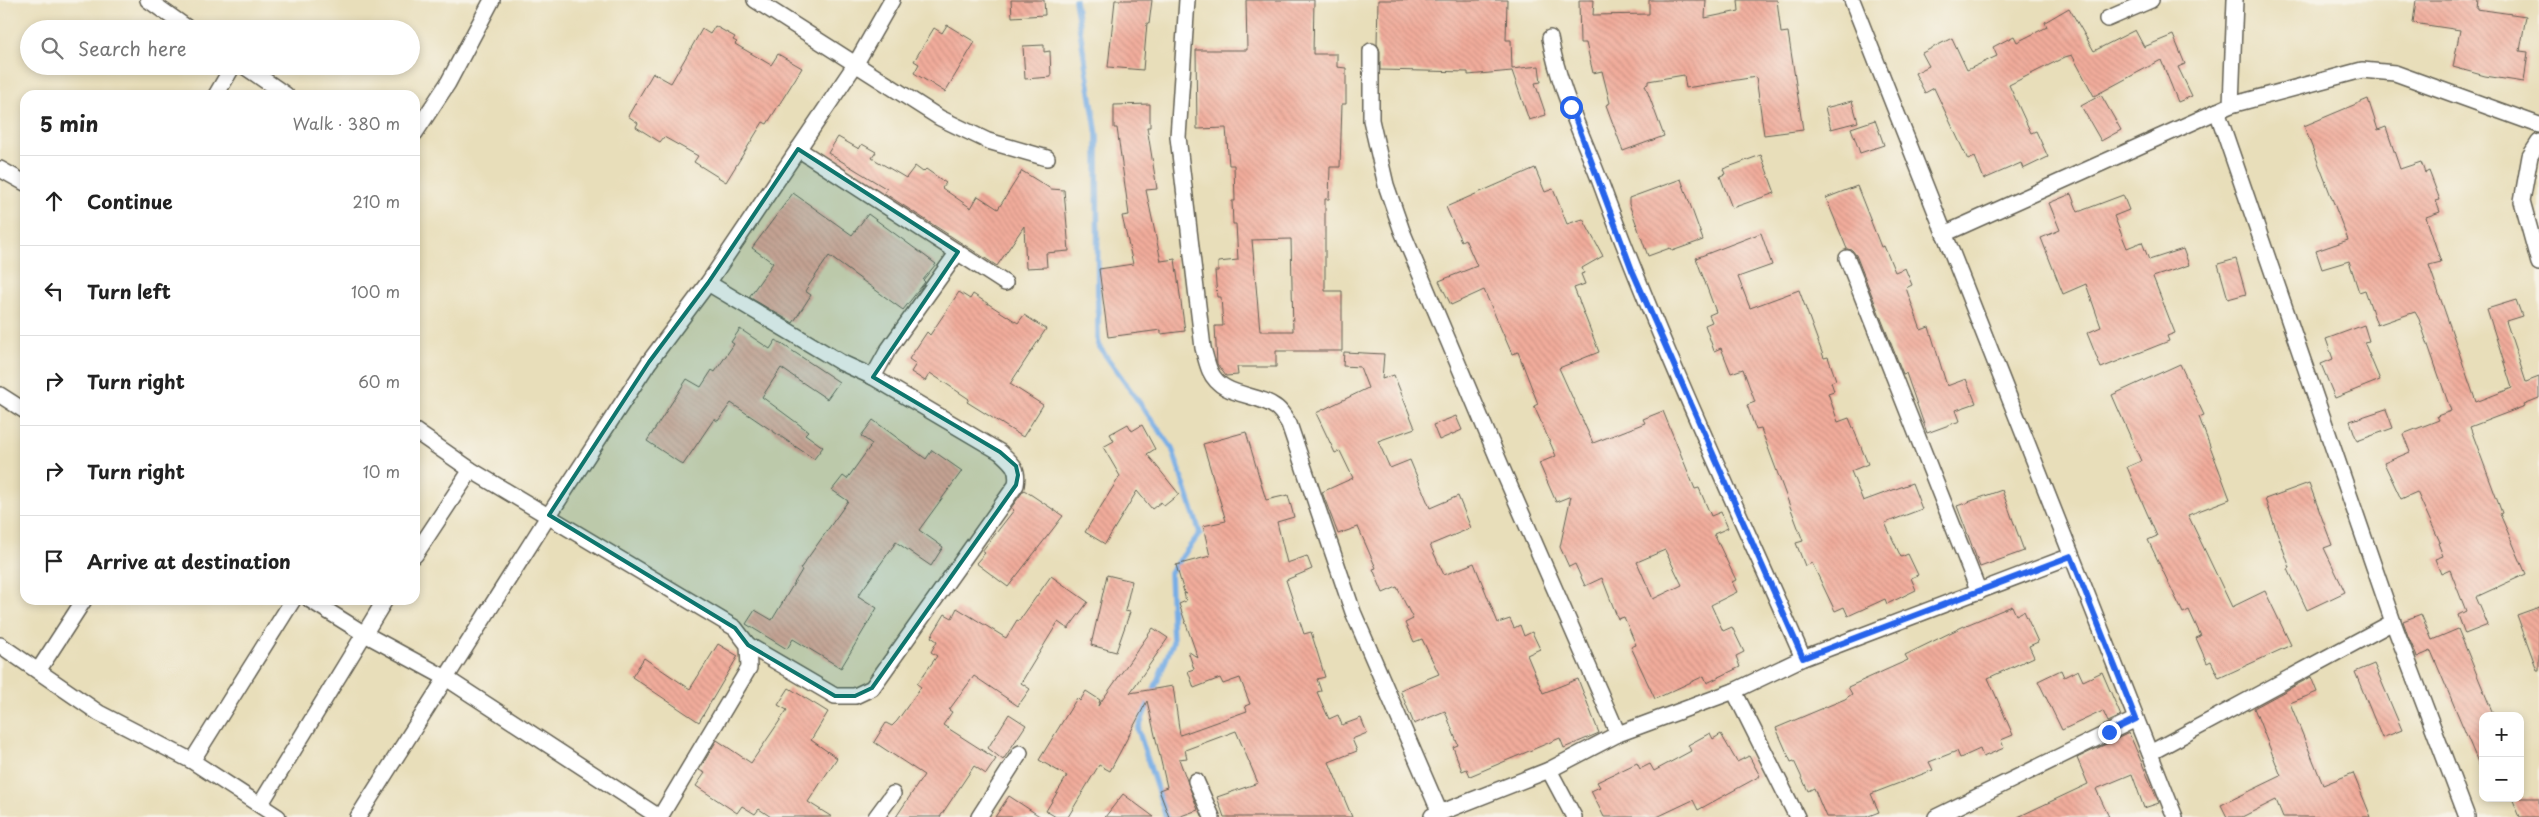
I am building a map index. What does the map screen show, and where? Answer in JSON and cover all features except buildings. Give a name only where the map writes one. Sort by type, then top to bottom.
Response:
[{"type":"street","points":[[148,0],[176,20]]},
{"type":"street","points":[[420,125],[448,83],[492,0]]},
{"type":"street","points":[[755,0],[855,66],[948,122],[988,141],[1047,158]]},
{"type":"street","points":[[358,817],[549,515],[649,362],[708,282],[855,66],[892,0]]},
{"type":"street","points":[[1187,0],[1178,137],[1203,348],[1210,372],[1220,385],[1262,400],[1278,409],[1289,424],[1353,612],[1435,815],[1549,770],[1618,734],[1734,691],[1803,658],[2071,556]]},
{"type":"street","points":[[1852,0],[2175,817]]},
{"type":"street","points":[[2107,19],[2151,0]]},
{"type":"street","points":[[2235,0],[2224,108],[2393,622],[2467,817]]},
{"type":"street","points":[[1550,38],[1560,82],[1588,148],[1632,270],[1803,658]]},
{"type":"street","points":[[1371,51],[1371,120],[1386,185],[1402,231],[1504,473],[1618,734]]},
{"type":"street","points":[[1944,234],[2224,108],[2362,70],[2395,73],[2539,125]]},
{"type":"street","points":[[219,90],[228,75]]},
{"type":"street","points":[[257,75],[279,90]]},
{"type":"street","points":[[2539,142],[2530,156],[2522,201],[2539,263]]},
{"type":"street","points":[[798,149],[1005,283]]},
{"type":"street","points":[[0,169],[20,180]]},
{"type":"street","points":[[873,377],[888,350],[958,252]]},
{"type":"street","points":[[1847,258],[1979,592]]},
{"type":"street","points":[[420,434],[471,470],[735,628],[748,645],[835,696],[854,696],[872,688],[1016,485],[1018,475],[1016,466],[1000,452],[873,377],[840,362],[708,282]]},
{"type":"street","points":[[0,395],[20,408]]},
{"type":"street","points":[[420,547],[471,470]]},
{"type":"street","points":[[38,671],[81,605]]},
{"type":"street","points":[[192,761],[290,605]]},
{"type":"street","points":[[318,605],[363,634],[446,678],[659,817],[749,668],[748,645]]},
{"type":"street","points":[[260,805],[382,605]]},
{"type":"street","points":[[2150,753],[2393,622]]},
{"type":"street","points":[[0,645],[99,713],[192,761],[278,817]]},
{"type":"street","points":[[1734,691],[1796,817]]},
{"type":"street","points":[[1936,817],[2136,719]]},
{"type":"street","points":[[980,817],[1020,753]]},
{"type":"street","points":[[1549,770],[1574,817]]},
{"type":"street","points":[[1196,781],[1212,817]]},
{"type":"street","points":[[876,817],[893,794]]},
{"type":"highlighted area","points":[[798,149],[958,252],[873,377],[1000,452],[1016,466],[1018,475],[1016,485],[872,688],[855,696],[835,696],[748,645],[735,628],[549,515],[649,362],[708,283]]},
{"type":"waterway","points":[[1075,0],[1097,135],[1098,345],[1172,448],[1200,533],[1170,573],[1173,642],[1138,729],[1166,817]]},
{"type":"route","points":[[1571,107],[1588,148],[1632,270],[1803,658],[2071,556],[2136,719],[2109,732]]}]
